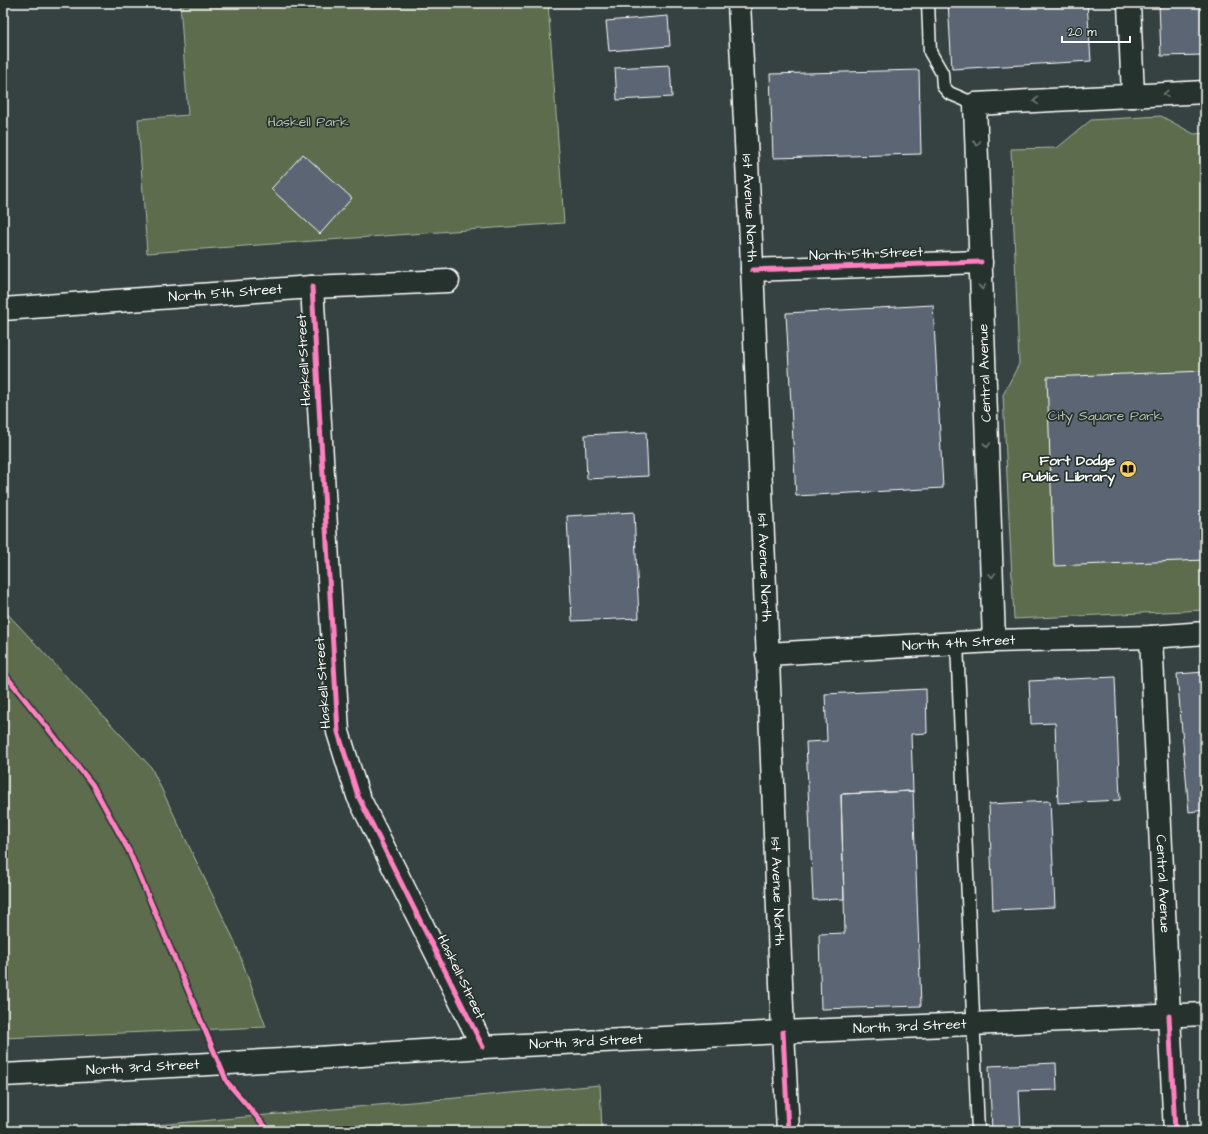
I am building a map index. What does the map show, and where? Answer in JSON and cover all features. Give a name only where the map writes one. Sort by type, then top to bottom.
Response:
[{"type":"main road","name":"1st Avenue North","points":[[739,3],[752,270],[788,1131]]},
{"type":"main road","points":[[1129,3],[1133,96]]},
{"type":"main road","points":[[975,104],[1205,92]]},
{"type":"main road","name":"Central Avenue","points":[[975,104],[994,641]]},
{"type":"main road","name":"North 5th Street","points":[[752,270],[981,262]]},
{"type":"main road","name":"North 5th Street","points":[[3,309],[312,287],[448,281]]},
{"type":"main road","name":"Haskell Street","points":[[312,287],[338,732],[358,796],[483,1047]]},
{"type":"main road","name":"North 4th Street","points":[[768,654],[994,641],[1151,637],[1205,633]]},
{"type":"main road","name":"Central Avenue","points":[[1151,637],[1175,1131]]},
{"type":"main road","name":"North 3rd Street","points":[[3,1075],[302,1059],[483,1047],[783,1032],[1205,1014]]},
{"type":"lane","points":[[928,3],[930,52],[942,73],[943,86],[949,93],[975,104]]},
{"type":"lane","points":[[957,643],[978,1131]]},
{"type":"green space","name":"Haskell Park","points":[[180,3],[548,3],[564,223],[147,253],[138,119],[188,115]]},
{"type":"green space","name":"City Square Park","points":[[1161,116],[1194,134],[1205,133],[1205,610],[1014,619],[1003,395],[1019,364],[1011,149],[1057,148],[1091,120]]},
{"type":"green space","points":[[3,609],[151,767],[235,942],[266,1027],[3,1038]]},
{"type":"green space","points":[[600,1085],[602,1131],[90,1131]]},
{"type":"building","points":[[948,3],[1087,3],[1091,61],[952,69]]},
{"type":"building","points":[[1159,3],[1205,3],[1205,55],[1161,56]]},
{"type":"building","points":[[668,16],[670,46],[609,51],[606,21]]},
{"type":"building","points":[[670,65],[672,97],[617,100],[615,68]]},
{"type":"building","points":[[919,70],[921,154],[773,158],[770,74]]},
{"type":"building","points":[[303,154],[352,198],[320,234],[271,189]]},
{"type":"building","points":[[933,305],[943,488],[796,496],[786,313]]},
{"type":"building","name":"Fort Dodge Public Library","points":[[1205,371],[1205,560],[1054,566],[1047,377]]},
{"type":"building","points":[[646,432],[648,476],[587,479],[585,435]]},
{"type":"building","points":[[634,512],[639,618],[572,621],[567,516]]},
{"type":"building","points":[[1205,672],[1205,810],[1189,812],[1177,674]]},
{"type":"building","points":[[1115,677],[1120,800],[1058,803],[1055,723],[1031,724],[1029,681]]},
{"type":"building","points":[[926,689],[927,733],[911,734],[913,791],[841,794],[844,899],[813,900],[806,742],[827,741],[825,694]]},
{"type":"building","points":[[913,791],[921,1006],[821,1009],[819,934],[845,933],[841,794]]},
{"type":"building","points":[[1050,801],[1055,907],[993,910],[989,804]]},
{"type":"building","points":[[1056,1063],[1057,1090],[1019,1091],[1021,1131],[992,1131],[989,1066]]},
{"type":"cycle path","points":[[752,270],[981,262]]},
{"type":"cycle path","points":[[312,287],[338,732],[358,796],[483,1047]]},
{"type":"cycle path","points":[[3,672],[92,784],[129,851],[227,1082],[269,1131]]},
{"type":"cycle path","points":[[1169,1016],[1175,1131]]},
{"type":"cycle path","points":[[783,1032],[788,1131]]},
{"type":"place","name":"Fort Dodge Public Library","points":[[1128,469]]}]
